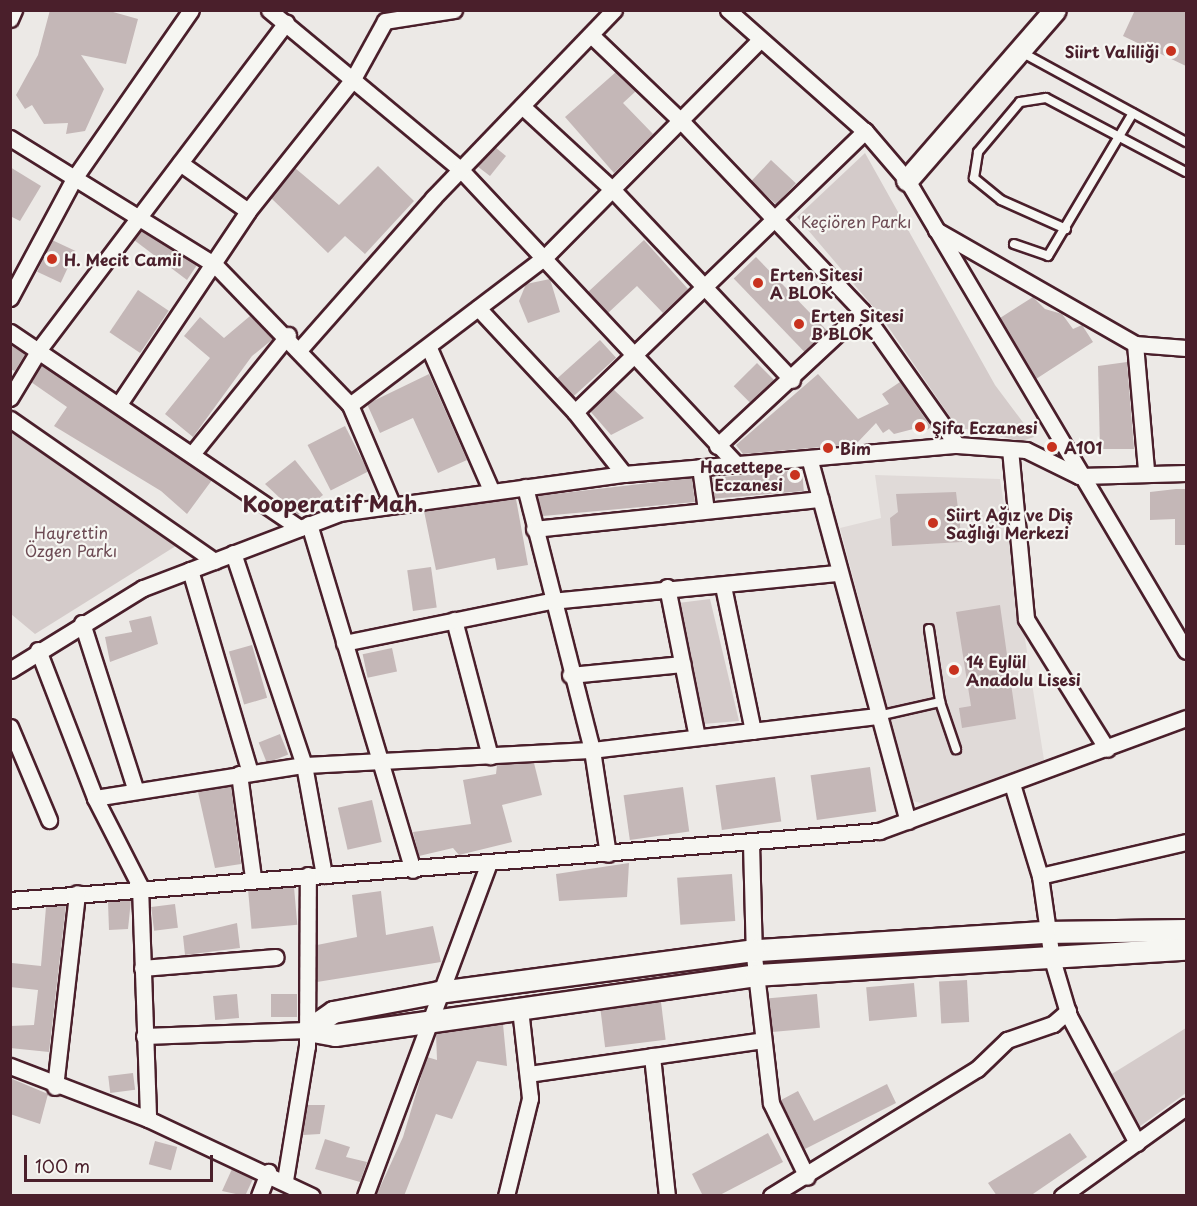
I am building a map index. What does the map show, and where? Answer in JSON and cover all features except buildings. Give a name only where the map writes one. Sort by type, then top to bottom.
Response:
[{"type":"street","points":[[10,19],[14,10]]},
{"type":"street","points":[[10,298],[75,177],[191,10]]},
{"type":"street","points":[[269,10],[461,170],[737,465]]},
{"type":"street","points":[[119,404],[215,265],[248,211],[353,79],[385,21],[453,10]]},
{"type":"street","points":[[300,349],[461,170],[614,10]]},
{"type":"street","points":[[728,10],[759,41],[865,131],[907,180],[1079,476],[1186,651]]},
{"type":"street","points":[[907,180],[1055,10]]},
{"type":"street","points":[[10,398],[40,348],[286,23]]},
{"type":"street","points":[[591,34],[682,122],[862,311],[957,445]]},
{"type":"street","points":[[350,405],[429,348],[544,258],[682,122],[759,41]]},
{"type":"street","points":[[522,105],[613,190],[708,288],[792,380]]},
{"type":"street","points":[[575,412],[708,288],[775,218],[865,131]]},
{"type":"street","points":[[10,138],[141,215],[215,265],[288,335],[350,405],[392,504]]},
{"type":"street","points":[[180,163],[248,211]]},
{"type":"street","points":[[936,230],[1135,344],[1186,348]]},
{"type":"street","points":[[478,308],[575,412],[624,474]]},
{"type":"street","points":[[717,446],[792,380],[862,311]]},
{"type":"street","points":[[10,332],[40,348],[192,454],[305,526],[344,643],[413,870]]},
{"type":"street","points":[[192,454],[288,335]]},
{"type":"street","points":[[1135,344],[1146,471]]},
{"type":"street","points":[[429,348],[491,490]]},
{"type":"street","points":[[10,419],[214,561]]},
{"type":"street","points":[[13,663],[142,588],[339,513],[392,504],[624,474],[810,461],[957,445],[1026,450],[1079,476],[1146,471],[1186,473]]},
{"type":"street","points":[[1010,448],[1026,619],[1107,748]]},
{"type":"street","points":[[810,461],[837,573],[908,821]]},
{"type":"street","points":[[700,467],[706,510]]},
{"type":"street","points":[[525,488],[551,601],[592,750],[608,854]]},
{"type":"street","points":[[534,529],[820,499]]},
{"type":"street","points":[[233,554],[304,765],[316,875],[307,1030],[285,1180]]},
{"type":"street","points":[[190,570],[245,773],[253,878]]},
{"type":"street","points":[[344,643],[551,601],[667,587],[723,586],[837,573]]},
{"type":"street","points":[[723,586],[753,731]]},
{"type":"street","points":[[667,587],[697,737]]},
{"type":"street","points":[[454,620],[490,756]]},
{"type":"street","points":[[82,623],[135,788]]},
{"type":"street","points":[[38,650],[95,798],[140,886],[148,1119]]},
{"type":"street","points":[[570,675],[682,664]]},
{"type":"street","points":[[95,798],[135,788],[304,765],[592,750],[878,716]]},
{"type":"street","points":[[10,900],[140,886],[488,866],[879,831],[1012,784],[1186,718]]},
{"type":"street","points":[[10,727],[49,820]]},
{"type":"street","points":[[1012,784],[1040,876],[1052,959],[1068,1011],[1137,1143]]},
{"type":"street","points":[[1040,876],[1186,842]]},
{"type":"street","points":[[751,843],[754,951],[763,1040],[778,1127],[807,1177]]},
{"type":"street","points":[[365,1196],[427,1023],[488,866]]},
{"type":"street","points":[[55,1087],[76,893]]},
{"type":"street","points":[[307,1030],[333,1012],[439,992],[754,951],[1048,931],[1186,930]]},
{"type":"street","points":[[144,1036],[307,1030],[335,1035],[756,975],[1052,959],[1186,949]]},
{"type":"street","points":[[142,968],[276,957]]},
{"type":"street","points":[[506,1196],[530,1098],[520,1009]]},
{"type":"street","points":[[771,1196],[807,1177],[977,1069],[1007,1040],[1053,1024],[1068,1011]]},
{"type":"street","points":[[528,1074],[763,1040]]},
{"type":"street","points":[[652,1056],[668,1196]]},
{"type":"street","points":[[10,1066],[55,1087],[148,1119],[268,1172],[312,1196]]},
{"type":"street","points":[[1062,1196],[1186,1107]]},
{"type":"street","points":[[259,1196],[268,1172]]},
{"type":"lane","points":[[1019,52],[1186,142]]},
{"type":"lane","points":[[1066,229],[1001,200],[974,178],[978,152],[1020,102],[1034,96],[1186,172]]},
{"type":"lane","points":[[1014,244],[1048,256],[1133,113]]},
{"type":"lane","points":[[929,629],[940,702],[956,749]]},
{"type":"lane","points":[[878,716],[940,702]]},
{"type":"shaded area","name":"14 Eylül Anadolu Lisesi","points":[[875,475],[1000,479],[1044,760],[926,804],[912,801],[840,528],[881,518]]},
{"type":"green space","name":"Keçiören Parkı","points":[[865,153],[995,385],[1034,437],[1022,441],[957,427],[880,315],[797,217]]},
{"type":"green space","name":"Hayrettin Özgen Parkı","points":[[12,426],[179,544],[35,634],[11,614]]},
{"type":"green space","points":[[710,599],[739,721],[703,724],[678,603]]},
{"type":"green space","points":[[1186,1028],[1186,1093],[1139,1127],[1107,1077]]},
{"type":"place","name":"Siirt Valiliği","points":[[1171,51]]},
{"type":"place","name":"H. Mecit Camii","points":[[52,259]]},
{"type":"place","name":"Erten Sitesi A BLOK","points":[[758,283]]},
{"type":"place","name":"Erten Sitesi B BLOK","points":[[799,324]]},
{"type":"place","name":"Şifa Eczanesi","points":[[920,427]]},
{"type":"place","name":"A101","points":[[1052,447]]},
{"type":"place","name":"Bim","points":[[828,448]]},
{"type":"place","name":"Hacettepe Eczanesi","points":[[795,475]]},
{"type":"place","name":"Siirt Ağız ve Diş Sağlığı Merkezi","points":[[933,523]]},
{"type":"place","name":"14 Eylül Anadolu Lisesi","points":[[954,670]]},
{"type":"district","name":"Kooperatif Mah.","points":[[333,503]]}]
